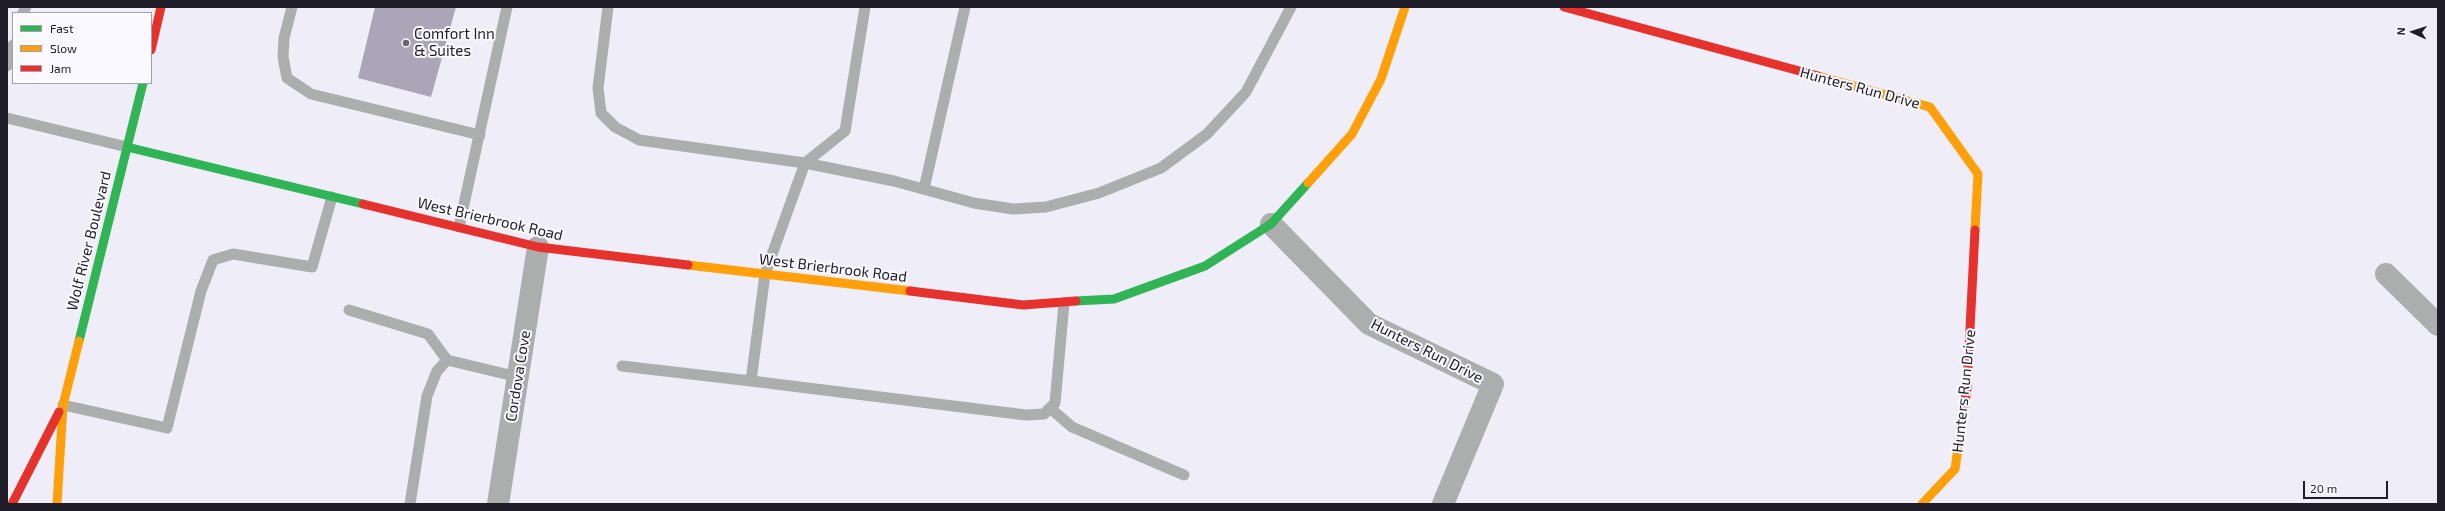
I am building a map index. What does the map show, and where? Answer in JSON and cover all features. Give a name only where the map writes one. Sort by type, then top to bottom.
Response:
[{"type":"street","points":[[152,46],[162,7]]},
{"type":"street","name":"West Brierbrook Road","points":[[127,147],[538,247],[1023,305],[1114,299],[1205,266],[1271,224],[1352,134],[1381,79],[1405,7]]},
{"type":"street","name":"Hunters Run Drive","points":[[1564,7],[1930,107],[1978,174],[1967,388],[1956,469],[1922,504]]},
{"type":"street","name":"Wolf River Boulevard","points":[[57,504],[63,405],[143,84]]},
{"type":"street","name":"Hunters Run Drive","points":[[1271,224],[1369,324],[1493,384],[1443,504]]},
{"type":"street","name":"Cordova Cove","points":[[498,504],[538,247]]},
{"type":"street","points":[[2386,274],[2438,325]]},
{"type":"street","name":"Wolf River Boulevard","points":[[12,504],[63,405]]},
{"type":"lane","points":[[292,7],[284,38],[283,57],[287,78],[311,94],[480,135]]},
{"type":"lane","points":[[459,227],[507,7]]},
{"type":"lane","points":[[608,7],[598,88],[601,114],[615,127],[639,140],[805,163],[924,189],[974,203],[1013,209],[1046,207],[1099,193],[1161,168],[1207,134],[1246,92],[1290,7]]},
{"type":"lane","points":[[751,381],[765,274],[805,163],[845,131],[865,7]]},
{"type":"lane","points":[[924,189],[965,7]]},
{"type":"lane","points":[[7,66],[12,48]]},
{"type":"lane","points":[[7,118],[127,147]]},
{"type":"lane","points":[[63,405],[167,428],[201,291],[213,260],[233,254],[312,267],[332,197]]},
{"type":"lane","points":[[622,366],[1026,415],[1044,414],[1055,402],[1064,303]]},
{"type":"lane","points":[[349,310],[428,334],[447,360],[518,377]]},
{"type":"lane","points":[[410,504],[427,396],[437,370],[447,360]]},
{"type":"lane","points":[[1050,408],[1072,427],[1184,475]]},
{"type":"building","name":"Comfort Inn & Suites","points":[[375,7],[456,7],[431,97],[358,78]]},
{"type":"traffic: fast","points":[[79,341],[143,84]]},
{"type":"traffic: fast","points":[[127,147],[363,204]]},
{"type":"traffic: fast","points":[[1076,301],[1114,299],[1205,266],[1271,224],[1308,183]]},
{"type":"traffic: slow","points":[[1308,183],[1352,134],[1381,79],[1405,7]]},
{"type":"traffic: slow","points":[[1818,76],[1930,107],[1978,174],[1975,230]]},
{"type":"traffic: slow","points":[[688,265],[910,291]]},
{"type":"traffic: slow","points":[[57,504],[63,405],[79,341]]},
{"type":"traffic: slow","points":[[1922,504],[1955,469],[1963,414]]},
{"type":"traffic: jam","points":[[152,46],[161,7]]},
{"type":"traffic: jam","points":[[1564,7],[1818,76]]},
{"type":"traffic: jam","points":[[363,204],[538,247],[688,265]]},
{"type":"traffic: jam","points":[[1963,414],[1967,388],[1975,230]]},
{"type":"traffic: jam","points":[[910,291],[1023,305],[1076,301]]},
{"type":"traffic: jam","points":[[12,504],[59,412]]},
{"type":"place","name":"Comfort Inn & Suites","points":[[406,43]]}]
